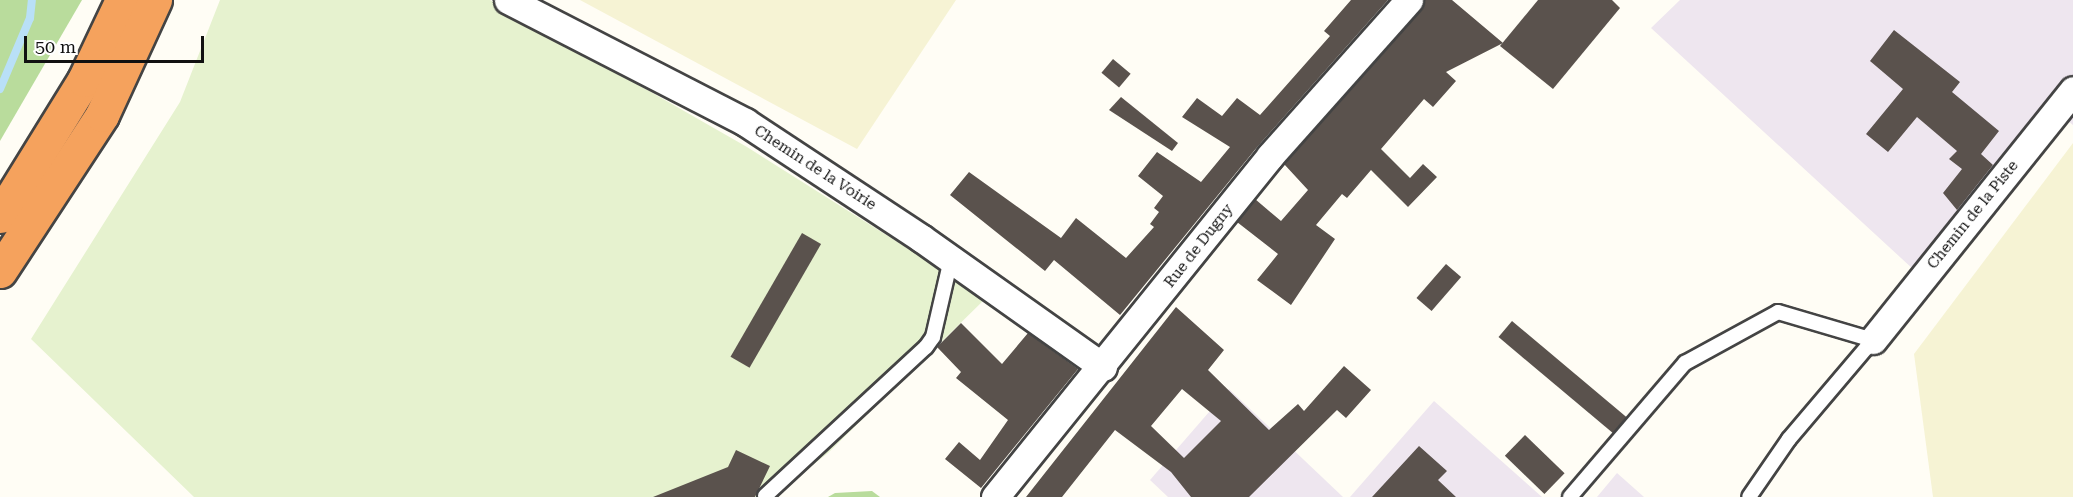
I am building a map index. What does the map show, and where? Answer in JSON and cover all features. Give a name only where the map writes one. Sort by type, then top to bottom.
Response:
[{"type":"highway","points":[[0,216],[84,80],[122,0]]},
{"type":"highway","points":[[0,271],[102,115],[156,0]]},
{"type":"street","name":"Chemin de la Voirie","points":[[507,0],[746,122],[951,259],[1103,367]]},
{"type":"street","name":"Rue de Dugny","points":[[995,497],[1103,367],[1270,156],[1409,0]]},
{"type":"street","name":"Chemin de la Piste","points":[[1874,340],[2073,90]]},
{"type":"lane","points":[[765,496],[926,347],[936,327],[951,259]]},
{"type":"lane","points":[[1570,497],[1685,363],[1778,312],[1874,340],[1789,439],[1749,497]]},
{"type":"shaded area","points":[[580,0],[956,0],[857,149]]},
{"type":"shaded area","points":[[1680,0],[2073,0],[2073,125],[2052,109],[1926,281],[1651,28]]},
{"type":"shaded area","points":[[2073,143],[2073,497],[1933,497],[1914,354]]},
{"type":"shaded area","points":[[1229,389],[1343,497],[1168,497],[1150,480]]},
{"type":"shaded area","points":[[1434,401],[1542,497],[1350,497]]},
{"type":"shaded area","points":[[1617,473],[1644,497],[1597,497]]},
{"type":"green space","points":[[0,0],[82,0],[0,141]]},
{"type":"green space","points":[[220,0],[490,0],[747,147],[986,298],[828,453],[772,497],[194,497],[31,339],[180,102]]},
{"type":"green space","points":[[872,491],[880,497],[828,497],[835,493]]},
{"type":"building","points":[[1351,0],[1388,0],[1258,146],[1120,315],[1054,260],[1045,271],[950,195],[969,172],[1061,238],[1076,218],[1126,258],[1154,227],[1150,224],[1159,212],[1154,208],[1163,196],[1138,176],[1157,152],[1201,182],[1230,147],[1182,117],[1197,98],[1222,116],[1237,98],[1260,115],[1330,36],[1324,31]]},
{"type":"building","points":[[1424,0],[1452,0],[1503,43],[1446,72],[1456,81],[1433,107],[1424,99],[1381,149],[1410,178],[1423,164],[1437,177],[1408,207],[1371,170],[1347,198],[1342,194],[1316,225],[1335,239],[1291,305],[1257,280],[1278,254],[1237,222],[1255,199],[1281,221],[1308,190],[1284,164]]},
{"type":"building","points":[[1538,0],[1612,0],[1620,8],[1553,89],[1500,46]]},
{"type":"building","points":[[1894,30],[1960,82],[1952,92],[1999,131],[1981,154],[1993,165],[1957,210],[1943,193],[1962,169],[1949,159],[1957,151],[1917,117],[1888,152],[1866,134],[1903,89],[1870,61]]},
{"type":"building","points":[[1113,59],[1131,74],[1119,88],[1101,73]]},
{"type":"building","points":[[1121,97],[1178,143],[1172,151],[1109,110]]},
{"type":"building","points":[[802,233],[821,244],[750,368],[730,357]]},
{"type":"building","points":[[1446,264],[1461,277],[1432,311],[1416,298]]},
{"type":"building","points":[[1176,307],[1224,350],[1208,370],[1269,430],[1298,404],[1304,411],[1344,366],[1371,390],[1346,418],[1337,410],[1249,497],[1191,497],[1171,472],[1115,430],[1062,497],[1026,497]],"holes":[[[1182,389],[1221,421],[1184,458],[1151,426]]]},
{"type":"building","points":[[1512,321],[1627,417],[1613,434],[1499,337]]},
{"type":"building","points":[[961,323],[1002,364],[1028,333],[1078,369],[981,488],[945,459],[959,442],[980,460],[1008,420],[956,378],[961,372],[937,347]]},
{"type":"building","points":[[1525,435],[1565,473],[1544,494],[1505,456]]},
{"type":"building","points":[[1419,446],[1447,471],[1438,480],[1456,497],[1372,497]]},
{"type":"building","points":[[736,450],[770,466],[755,497],[653,497],[728,467]]},
{"type":"waterway","points":[[0,89],[30,18],[32,0]]}]
